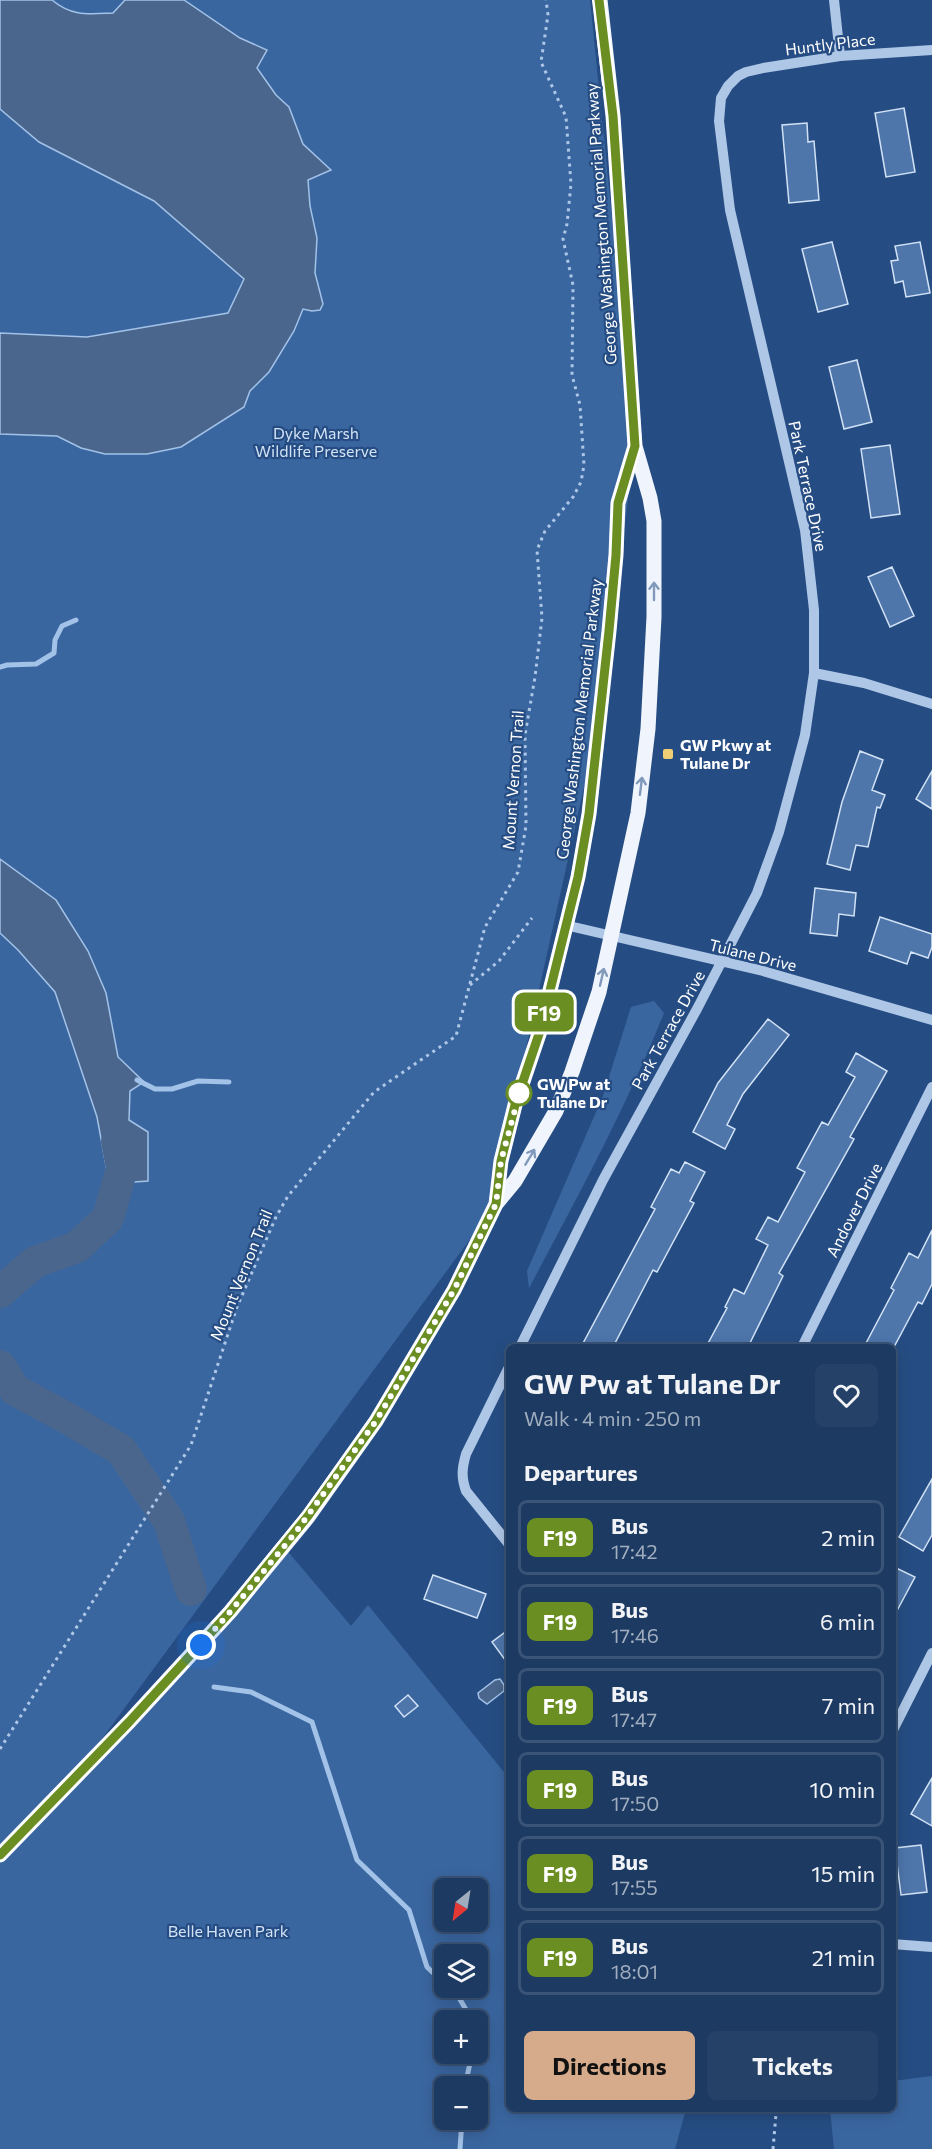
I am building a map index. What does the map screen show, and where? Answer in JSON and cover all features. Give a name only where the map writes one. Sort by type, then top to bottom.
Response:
[{"type":"main road","name":"George Washington Memorial Parkway","points":[[0,1855],[129,1722],[230,1612],[308,1516],[382,1411],[454,1290],[496,1204],[515,1181],[556,1111],[572,1072],[595,1003],[638,813],[648,729],[654,617],[654,521],[635,446],[613,116],[600,0]]},
{"type":"main road","name":"George Washington Memorial Parkway","points":[[496,1204],[501,1161],[515,1105],[540,1031],[578,877],[589,814],[609,631],[618,503],[635,446]]},
{"type":"street","points":[[834,0],[840,56]]},
{"type":"street","name":"Huntly Place","points":[[734,80],[746,72],[763,68],[840,56],[932,50]]},
{"type":"street","name":"Park Terrace Drive","points":[[521,1344],[603,1180],[757,893],[779,832],[804,735],[814,673],[813,610],[805,530],[733,221],[723,161],[719,108],[724,92],[734,80]]},
{"type":"street","points":[[814,673],[864,683],[932,704]]},
{"type":"street","name":"Tulane Drive","points":[[565,925],[722,961],[932,1020]]},
{"type":"street","name":"Andover Drive","points":[[804,1344],[932,1087]]},
{"type":"street","points":[[506,1373],[466,1454],[462,1469],[466,1491],[506,1541]]},
{"type":"street","points":[[896,1724],[932,1653]]},
{"type":"street","points":[[896,1944],[932,1947]]},
{"type":"path","name":"Mount Vernon Trail","points":[[0,1749],[191,1445],[237,1307],[288,1196],[361,1106],[389,1081],[456,1036],[485,927],[518,872],[526,826],[525,735],[542,618],[537,550],[545,531],[573,496],[581,482],[584,465],[580,405],[572,375],[573,285],[563,239],[571,184],[566,117],[540,62],[548,15],[546,0]]},
{"type":"path","points":[[470,986],[499,961],[532,918]]},
{"type":"path","points":[[773,2149],[776,2114]]},
{"type":"green space","name":"Dyke Marsh Wildlife Preserve","points":[[0,0],[590,0],[635,446],[600,715],[501,1161],[496,1204],[73,1778],[284,1547],[351,1626],[368,1605],[506,1775],[506,2112],[685,2112],[675,2149],[0,2149]]},
{"type":"green space","points":[[654,1001],[664,1013],[634,1083],[529,1288],[527,1271],[603,1096],[631,1007]]},
{"type":"green space","points":[[932,2076],[932,2149],[834,2149],[830,2112],[896,2112],[896,2081]]},
{"type":"shaded area","points":[[0,0],[52,0],[74,12],[88,14],[113,13],[125,0],[184,0],[240,38],[267,50],[257,68],[276,95],[289,107],[303,144],[331,170],[308,180],[310,206],[317,238],[315,273],[323,304],[320,310],[303,309],[294,331],[269,372],[250,391],[244,407],[181,447],[147,454],[105,454],[81,448],[57,436],[0,434],[0,333],[87,337],[228,313],[244,279],[154,201],[39,142],[0,109]]},
{"type":"shaded area","points":[[0,859],[56,900],[88,951],[106,993],[118,1057],[144,1082],[130,1091],[129,1120],[148,1132],[148,1181],[105,1184],[107,1171],[97,1117],[55,992],[0,933]]},
{"type":"shaded area","points":[[500,1679],[504,1685],[504,1691],[487,1704],[479,1698],[478,1693],[495,1680]]},
{"type":"building","points":[[904,108],[915,172],[886,177],[875,113]]},
{"type":"building","points":[[807,123],[808,142],[814,141],[819,200],[789,203],[782,125]]},
{"type":"building","points":[[832,242],[848,304],[818,312],[802,249]]},
{"type":"building","points":[[920,242],[930,293],[906,297],[903,281],[895,283],[891,261],[898,260],[895,246]]},
{"type":"building","points":[[857,360],[872,422],[844,429],[829,367]]},
{"type":"building","points":[[890,445],[900,514],[871,518],[861,449]]},
{"type":"building","points":[[892,567],[914,616],[890,627],[868,577]]},
{"type":"building","points":[[860,751],[883,760],[872,790],[885,795],[880,808],[877,807],[868,847],[856,845],[850,870],[827,864],[842,802]]},
{"type":"building","points":[[932,771],[932,809],[916,799]]},
{"type":"building","points":[[815,888],[856,893],[854,916],[839,914],[837,936],[810,933]]},
{"type":"building","points":[[880,917],[932,934],[932,947],[928,958],[911,952],[907,964],[869,951]]},
{"type":"building","points":[[768,1019],[789,1035],[743,1094],[727,1125],[735,1129],[725,1149],[693,1132],[718,1083]]},
{"type":"building","points":[[856,1053],[887,1071],[850,1137],[854,1139],[779,1273],[783,1276],[749,1344],[708,1344],[727,1308],[725,1307],[734,1289],[744,1294],[768,1245],[756,1239],[768,1217],[778,1222],[805,1172],[797,1168],[822,1122],[828,1125],[855,1077],[846,1072]]},
{"type":"building","points":[[685,1162],[705,1172],[690,1201],[694,1203],[657,1272],[653,1270],[615,1344],[583,1344],[655,1209],[651,1207],[671,1169],[679,1173]]},
{"type":"building","points":[[932,1230],[932,1284],[922,1304],[918,1302],[896,1344],[866,1344],[894,1290],[891,1288],[909,1253],[918,1258]]},
{"type":"building","points":[[932,1479],[932,1535],[923,1551],[899,1537]]},
{"type":"building","points":[[896,1568],[915,1577],[896,1613]]},
{"type":"building","points":[[433,1575],[486,1594],[477,1618],[424,1599]]},
{"type":"building","points":[[506,1632],[506,1661],[492,1642]]},
{"type":"building","points":[[408,1695],[418,1706],[404,1717],[395,1706]]},
{"type":"building","points":[[932,1778],[932,1826],[911,1814]]},
{"type":"building","points":[[921,1845],[927,1892],[901,1895],[896,1848]]},
{"type":"waterway","points":[[0,667],[36,664],[54,653],[55,640],[62,626],[76,620]]},
{"type":"waterway","points":[[137,1080],[155,1089],[172,1089],[198,1081],[229,1082]]},
{"type":"waterway","points":[[0,1292],[35,1262],[77,1247],[108,1218],[122,1168],[117,1141]]},
{"type":"waterway","points":[[0,1366],[15,1390],[121,1450],[169,1521],[191,1590]]},
{"type":"waterway","points":[[214,1687],[251,1692],[312,1722],[357,1860],[409,1910],[427,1967],[434,1974]]},
{"type":"waterway","points":[[459,1998],[466,2010]]},
{"type":"waterway","points":[[467,2076],[470,2064]]},
{"type":"waterway","points":[[460,2149],[461,2130]]},
{"type":"bus line","name":"F19","points":[[0,1855],[129,1722],[230,1612],[308,1516],[376,1421],[454,1290],[496,1204],[501,1161],[515,1105],[540,1031],[578,877],[589,814],[609,631],[618,503],[635,446],[613,116],[599,0]]},
{"type":"place","name":"GW Pkwy at Tulane Dr","points":[[668,754]]},
{"type":"place","name":"GW Pw at Tulane Dr","points":[[519,1093]]},
{"type":"route","points":[[201,1645],[296,1532],[376,1421],[454,1290],[496,1204],[501,1161],[522,1084],[519,1093]]},
{"type":"park label","name":"Belle Haven Park","points":[[228,1931]]}]
